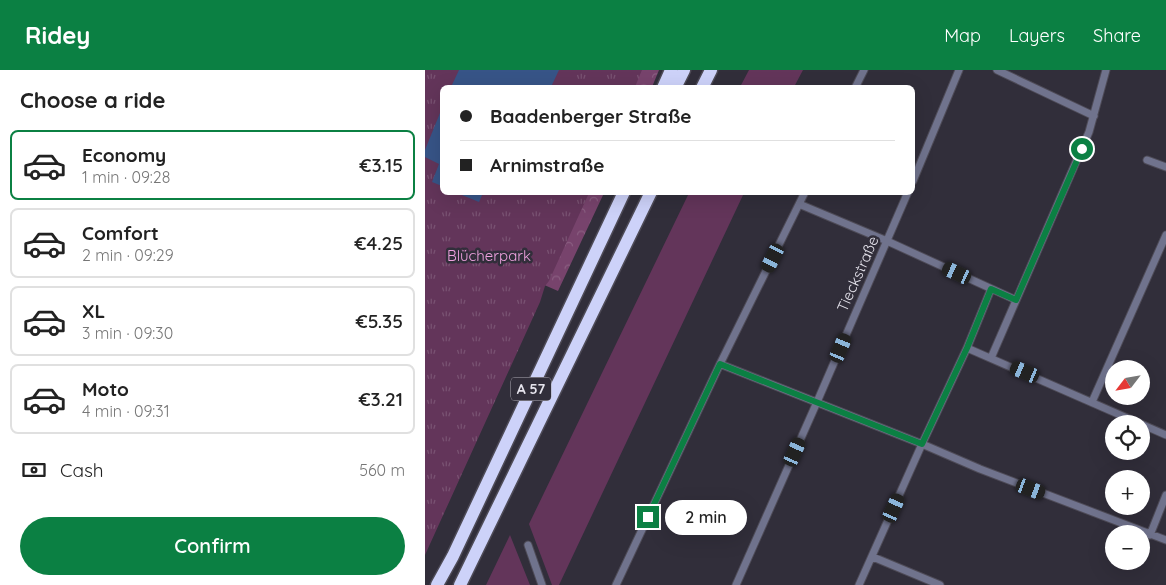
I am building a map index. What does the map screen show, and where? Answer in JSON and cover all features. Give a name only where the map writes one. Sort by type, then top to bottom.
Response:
[{"type":"highway","points":[[664,85],[671,70]]},
{"type":"highway","points":[[676,85],[684,70]]},
{"type":"highway","points":[[704,85],[711,70]]},
{"type":"highway","name":"A 57","points":[[437,585],[457,547],[623,195]]},
{"type":"highway","name":"A 57","points":[[460,585],[650,195]]},
{"type":"street","points":[[856,85],[864,70]]},
{"type":"street","points":[[915,176],[959,70]]},
{"type":"street","points":[[997,70],[1094,116]]},
{"type":"street","points":[[991,358],[1089,132],[1106,70]]},
{"type":"street","points":[[1147,160],[1166,167]]},
{"type":"street","points":[[616,585],[720,364],[804,195]]},
{"type":"street","name":"Tieckstraße","points":[[735,585],[907,195]]},
{"type":"street","points":[[799,204],[1016,300]]},
{"type":"street","points":[[1093,402],[1166,235]]},
{"type":"street","points":[[859,585],[967,348],[991,289]]},
{"type":"street","points":[[967,348],[1166,435]]},
{"type":"street","points":[[720,364],[1124,525]]},
{"type":"street","points":[[1166,495],[1150,535],[1166,540]]},
{"type":"street","points":[[528,545],[542,585]]},
{"type":"street","points":[[873,557],[940,585]]},
{"type":"green space","name":"Blücherpark","points":[[425,70],[642,70],[636,85],[440,85],[440,195],[588,195],[545,286],[540,302],[425,555]]},
{"type":"green space","points":[[631,70],[659,70],[653,85],[624,85]]},
{"type":"green space","points":[[749,70],[803,70],[795,85],[741,85]]},
{"type":"green space","points":[[574,195],[603,195],[558,291],[533,280]]},
{"type":"green space","points":[[688,195],[743,195],[559,585],[552,585],[529,524]]},
{"type":"green space","points":[[510,535],[530,585],[486,585]]},
{"type":"water","points":[[459,70],[559,70],[552,85],[452,85]]},
{"type":"water","points":[[440,113],[440,185],[432,182],[439,164],[425,157],[425,150]]},
{"type":"water","points":[[462,195],[482,195],[479,202]]},
{"type":"route","points":[[648,517],[720,364],[922,444],[967,348],[991,289],[1016,300],[1082,149]]}]
